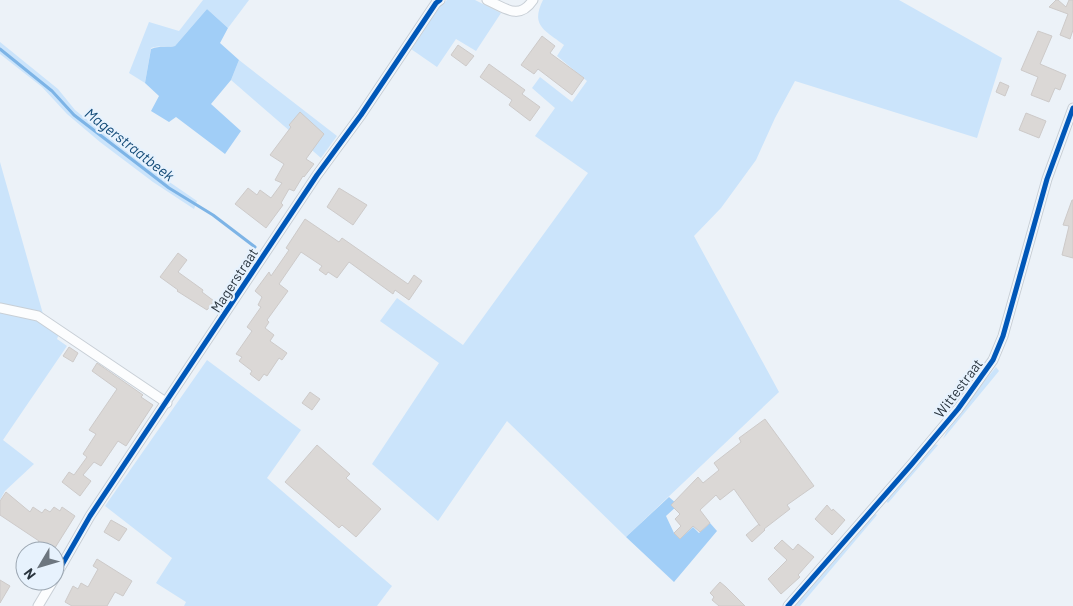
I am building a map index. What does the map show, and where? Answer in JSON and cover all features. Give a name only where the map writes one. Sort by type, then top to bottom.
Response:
[{"type":"street","name":"Magerstraat","points":[[65,560],[90,516],[317,175],[436,2],[440,0]]},
{"type":"street","points":[[487,0],[512,12],[520,12],[533,0]]},
{"type":"street","name":"Wittestraat","points":[[788,606],[923,451],[979,383],[993,360],[1003,336],[1047,179],[1073,108]]},
{"type":"street","points":[[0,308],[38,316],[167,403]]},
{"type":"street","points":[[38,606],[47,591]]},
{"type":"shaded area","points":[[203,0],[249,0],[228,28],[207,9],[175,46],[151,48],[145,83],[129,73],[149,22],[179,31]]},
{"type":"shaded area","points":[[447,0],[475,0],[501,13],[476,51],[456,39],[437,67],[411,49],[432,14]]},
{"type":"shaded area","points":[[543,0],[899,0],[1002,58],[977,138],[795,81],[775,118],[756,160],[721,208],[694,236],[779,392],[626,537],[507,421],[438,521],[372,464],[439,363],[380,321],[397,298],[463,345],[588,173],[535,136],[555,108],[532,88],[540,77],[572,102],[587,81],[557,56],[564,45],[546,31],[539,22],[539,9]]},
{"type":"shaded area","points":[[207,9],[228,28],[220,43],[239,60],[231,80],[211,104],[241,131],[225,154],[176,117],[169,122],[151,111],[159,96],[145,83],[151,49],[175,46]]},
{"type":"shaded area","points":[[0,42],[58,89],[75,110],[136,159],[197,201],[194,209],[153,182],[67,114],[42,87],[0,54]]},
{"type":"shaded area","points":[[239,60],[337,136],[321,158],[231,80]]},
{"type":"shaded area","points":[[0,162],[43,314],[0,305]]},
{"type":"shaded area","points":[[0,311],[31,317],[59,334],[57,339],[67,346],[3,440],[34,464],[5,491],[0,500]]},
{"type":"shaded area","points":[[207,360],[301,430],[267,478],[392,586],[377,606],[184,606],[186,602],[156,583],[172,558],[105,506]]},
{"type":"shaded area","points":[[996,367],[999,371],[943,439],[951,422]]},
{"type":"shaded area","points":[[934,444],[938,445],[888,503],[885,500]]},
{"type":"shaded area","points":[[669,497],[678,505],[666,516],[674,533],[680,539],[693,527],[699,533],[710,523],[717,531],[674,582],[626,537]]},
{"type":"shaded area","points":[[874,513],[877,515],[800,606],[792,606]]},
{"type":"building","points":[[1056,0],[1066,7],[1069,0],[1073,0],[1073,30],[1070,39],[1060,35],[1068,14],[1049,7]]},
{"type":"building","points":[[1038,31],[1052,36],[1040,64],[1066,75],[1060,90],[1055,88],[1049,102],[1031,95],[1038,77],[1021,70]]},
{"type":"building","points":[[542,36],[555,46],[550,53],[584,78],[572,95],[538,69],[534,74],[521,65]]},
{"type":"building","points":[[458,45],[474,56],[466,66],[451,55]]},
{"type":"building","points":[[489,64],[525,90],[522,94],[540,107],[530,121],[509,105],[512,100],[480,77]]},
{"type":"building","points":[[1000,82],[1009,86],[1005,96],[996,92]]},
{"type":"building","points":[[300,112],[324,134],[306,159],[314,164],[303,176],[294,191],[289,189],[281,203],[283,205],[266,228],[235,204],[248,188],[257,195],[260,190],[271,198],[282,183],[275,180],[284,164],[270,155],[291,127],[289,125]]},
{"type":"building","points":[[1026,113],[1046,121],[1039,138],[1019,130]]},
{"type":"building","points":[[339,188],[367,205],[353,225],[327,207]]},
{"type":"building","points":[[1072,200],[1073,258],[1062,255],[1069,226],[1063,225]]},
{"type":"building","points":[[305,219],[339,242],[342,238],[408,284],[414,275],[422,281],[409,300],[395,290],[393,294],[349,262],[337,278],[328,272],[326,275],[319,270],[322,266],[301,252],[279,284],[288,291],[267,320],[269,322],[265,328],[274,335],[270,341],[287,353],[282,360],[279,358],[267,376],[264,374],[259,381],[250,374],[252,371],[239,361],[242,357],[236,354],[252,331],[247,327],[261,307],[258,305],[262,297],[255,291],[269,272],[271,276],[289,250],[286,248]]},
{"type":"building","points":[[178,253],[187,260],[178,272],[203,290],[202,292],[214,301],[207,310],[177,291],[160,277]]},
{"type":"building","points":[[69,347],[78,353],[73,362],[63,356]]},
{"type":"building","points":[[97,363],[143,395],[141,397],[153,405],[126,446],[118,441],[101,466],[94,462],[83,475],[91,481],[80,496],[62,482],[69,472],[74,475],[87,457],[83,454],[96,434],[89,430],[117,389],[92,371]]},
{"type":"building","points":[[310,392],[320,399],[312,410],[302,403]]},
{"type":"building","points":[[765,419],[814,486],[787,505],[790,509],[764,529],[752,542],[746,535],[759,524],[734,489],[720,500],[716,495],[700,510],[710,523],[700,532],[693,526],[680,539],[674,533],[681,526],[675,519],[680,514],[671,505],[698,477],[703,483],[719,470],[714,463],[741,442],[739,438]]},
{"type":"building","points":[[317,445],[350,474],[346,478],[381,509],[356,537],[342,525],[339,528],[285,482]]},
{"type":"building","points":[[6,492],[30,512],[33,507],[42,513],[45,509],[50,512],[54,507],[60,511],[62,507],[75,516],[59,541],[39,541],[0,515],[0,501]]},
{"type":"building","points":[[827,505],[845,520],[832,535],[815,519]]},
{"type":"building","points":[[111,520],[127,529],[119,541],[104,532]]},
{"type":"building","points":[[782,540],[793,550],[798,544],[814,557],[798,575],[800,577],[781,594],[768,579],[787,560],[774,548]]},
{"type":"building","points":[[97,559],[132,581],[123,596],[115,592],[107,606],[72,606],[65,602],[73,586],[78,589],[81,583],[88,587],[98,569],[93,566]]},
{"type":"building","points":[[0,580],[10,586],[0,603]]},
{"type":"building","points":[[720,582],[745,606],[719,606],[712,600],[714,597],[710,593]]},
{"type":"waterway","name":"Magerstraatbeek","points":[[0,49],[52,91],[74,115],[169,188],[213,215],[255,247]]},
{"type":"cycle path","points":[[65,560],[90,516],[317,175],[361,115],[436,3],[440,0]]},
{"type":"cycle path","points":[[788,606],[958,409],[993,360],[1003,336],[1047,179],[1073,108]]}]
